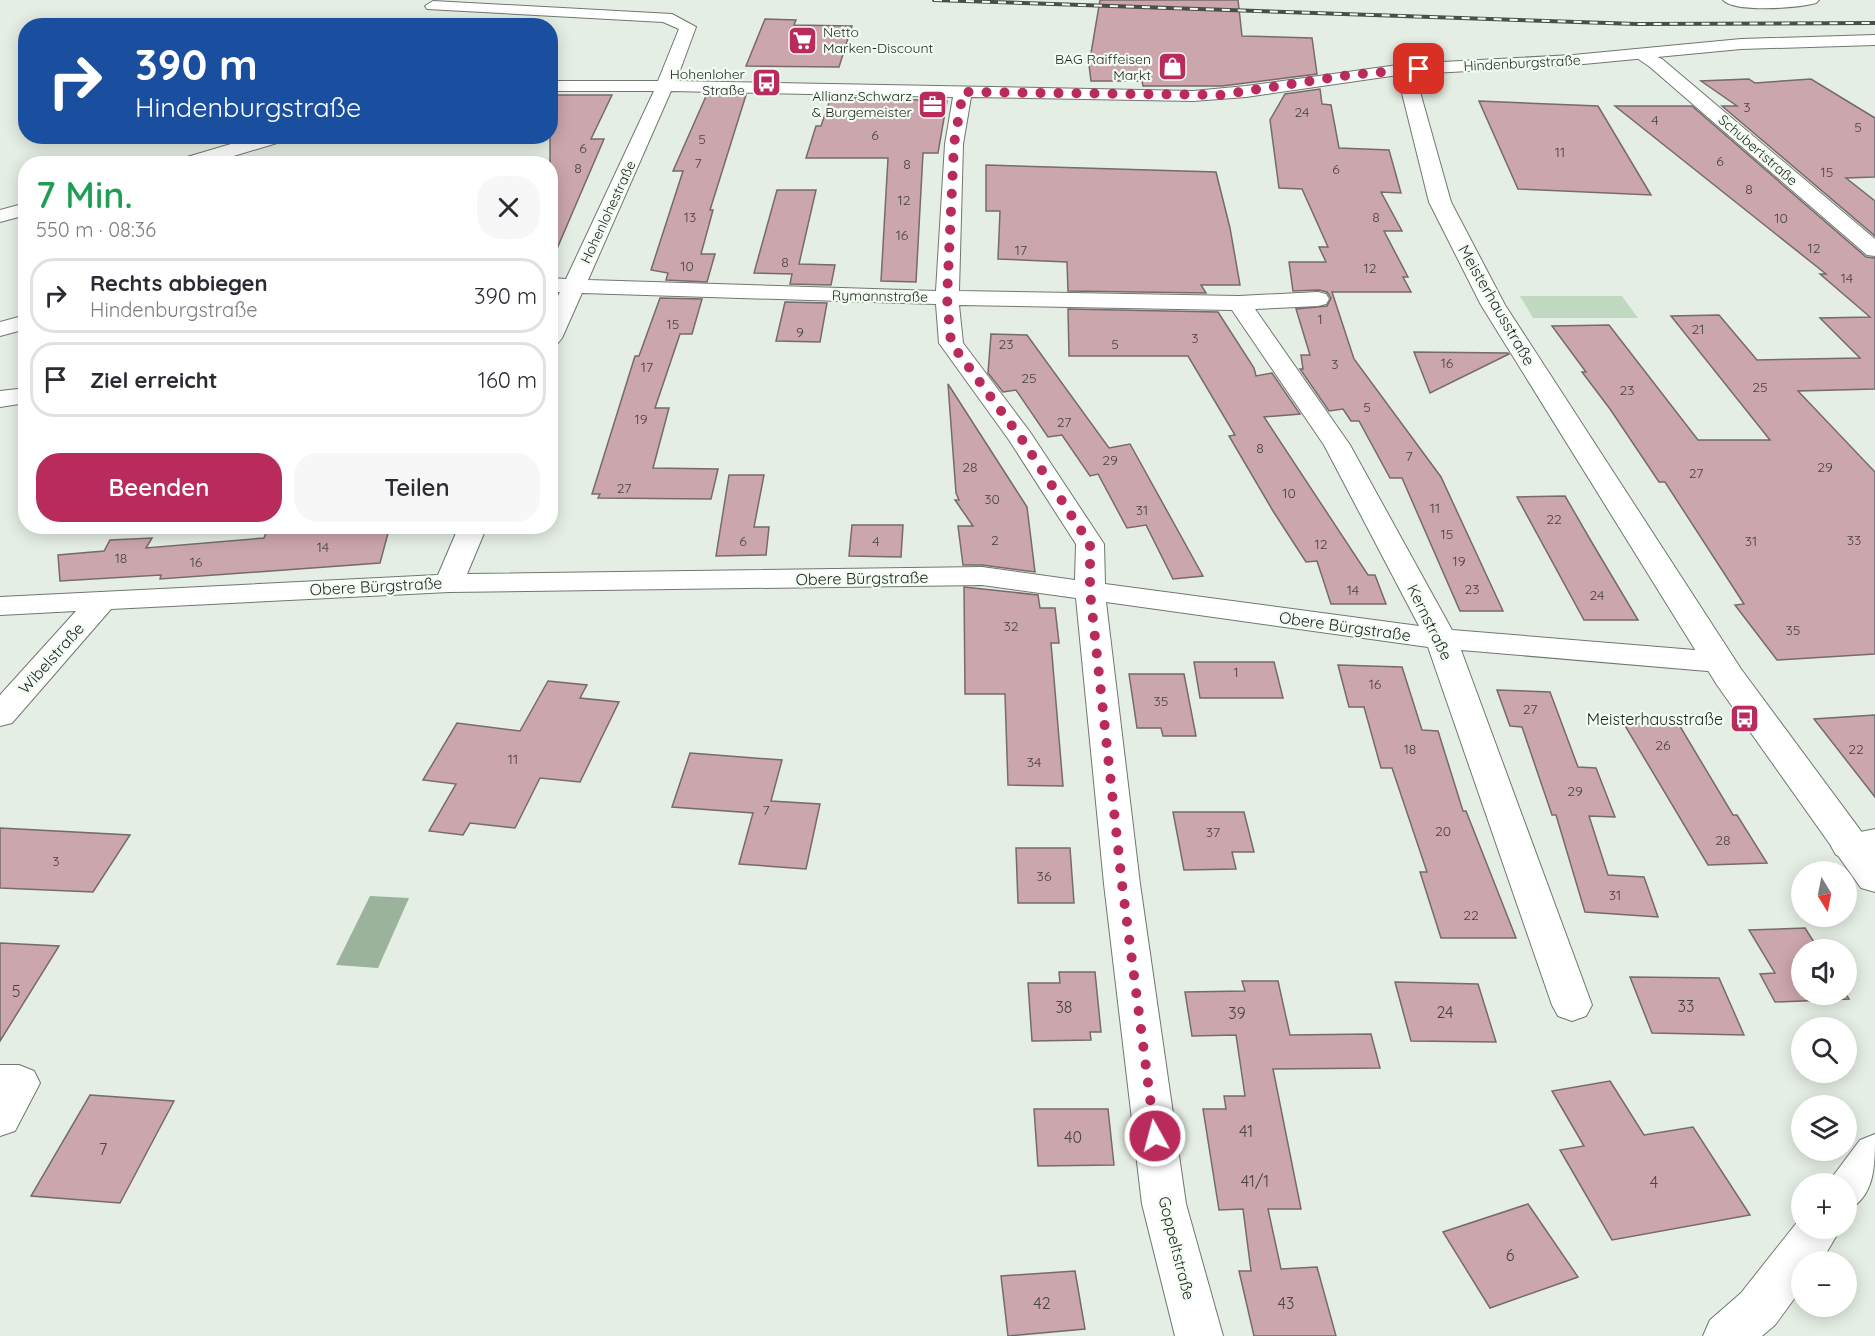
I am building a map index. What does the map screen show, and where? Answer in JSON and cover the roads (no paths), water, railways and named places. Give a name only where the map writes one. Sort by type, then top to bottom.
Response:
[{"type":"street","points":[[1731,0],[1785,4],[1811,0]]},
{"type":"street","name":"Hohenlohestraße","points":[[433,6],[643,16],[680,21],[688,27],[666,86],[562,286],[558,303]]},
{"type":"street","name":"Hindenburgstraße","points":[[558,86],[1221,95],[1404,69],[1573,60],[1741,44],[1875,40]]},
{"type":"street","name":"Schubertstraße","points":[[1639,54],[1656,63],[1871,244]]},
{"type":"street","name":"Meisterhausstraße","points":[[1404,69],[1440,202],[1493,305],[1719,662],[1862,844],[1875,878]]},
{"type":"street","name":"Goppeltstraße","points":[[963,92],[954,144],[947,298],[951,343],[1021,438],[1090,544],[1090,592],[1122,884],[1164,1204],[1199,1336]]},
{"type":"street","points":[[211,156],[253,144]]},
{"type":"street","points":[[0,216],[18,211]]},
{"type":"street","name":"Rymannstraße","points":[[562,286],[947,298],[1239,303],[1318,299]]},
{"type":"street","name":"Kernstraße","points":[[1239,303],[1337,446],[1441,639],[1572,1005]]},
{"type":"street","points":[[0,329],[18,324]]},
{"type":"street","points":[[0,399],[18,396]]},
{"type":"street","points":[[449,583],[470,534]]},
{"type":"street","name":"Obere Bürgstraße","points":[[0,606],[449,583],[982,576],[1441,639],[1719,662]]},
{"type":"street","name":"Wibelstraße","points":[[0,715],[101,602]]},
{"type":"street","points":[[0,1082],[19,1083],[0,1118]]},
{"type":"street","points":[[1857,1177],[1875,1154]]},
{"type":"street","points":[[1727,1336],[1758,1309],[1811,1239]]},
{"type":"railway","points":[[934,0],[1637,24],[1875,23]]},
{"type":"place","name":"Netto Marken-Discount","points":[[802,40]]},
{"type":"place","name":"BAG Raiffeisen Markt","points":[[1172,67]]},
{"type":"place","name":"Hohenloher Straße","points":[[766,82]]},
{"type":"place","name":"Allianz Schwarz & Burgemeister","points":[[933,104]]},
{"type":"place","name":"Meisterhausstraße","points":[[1744,719]]}]
